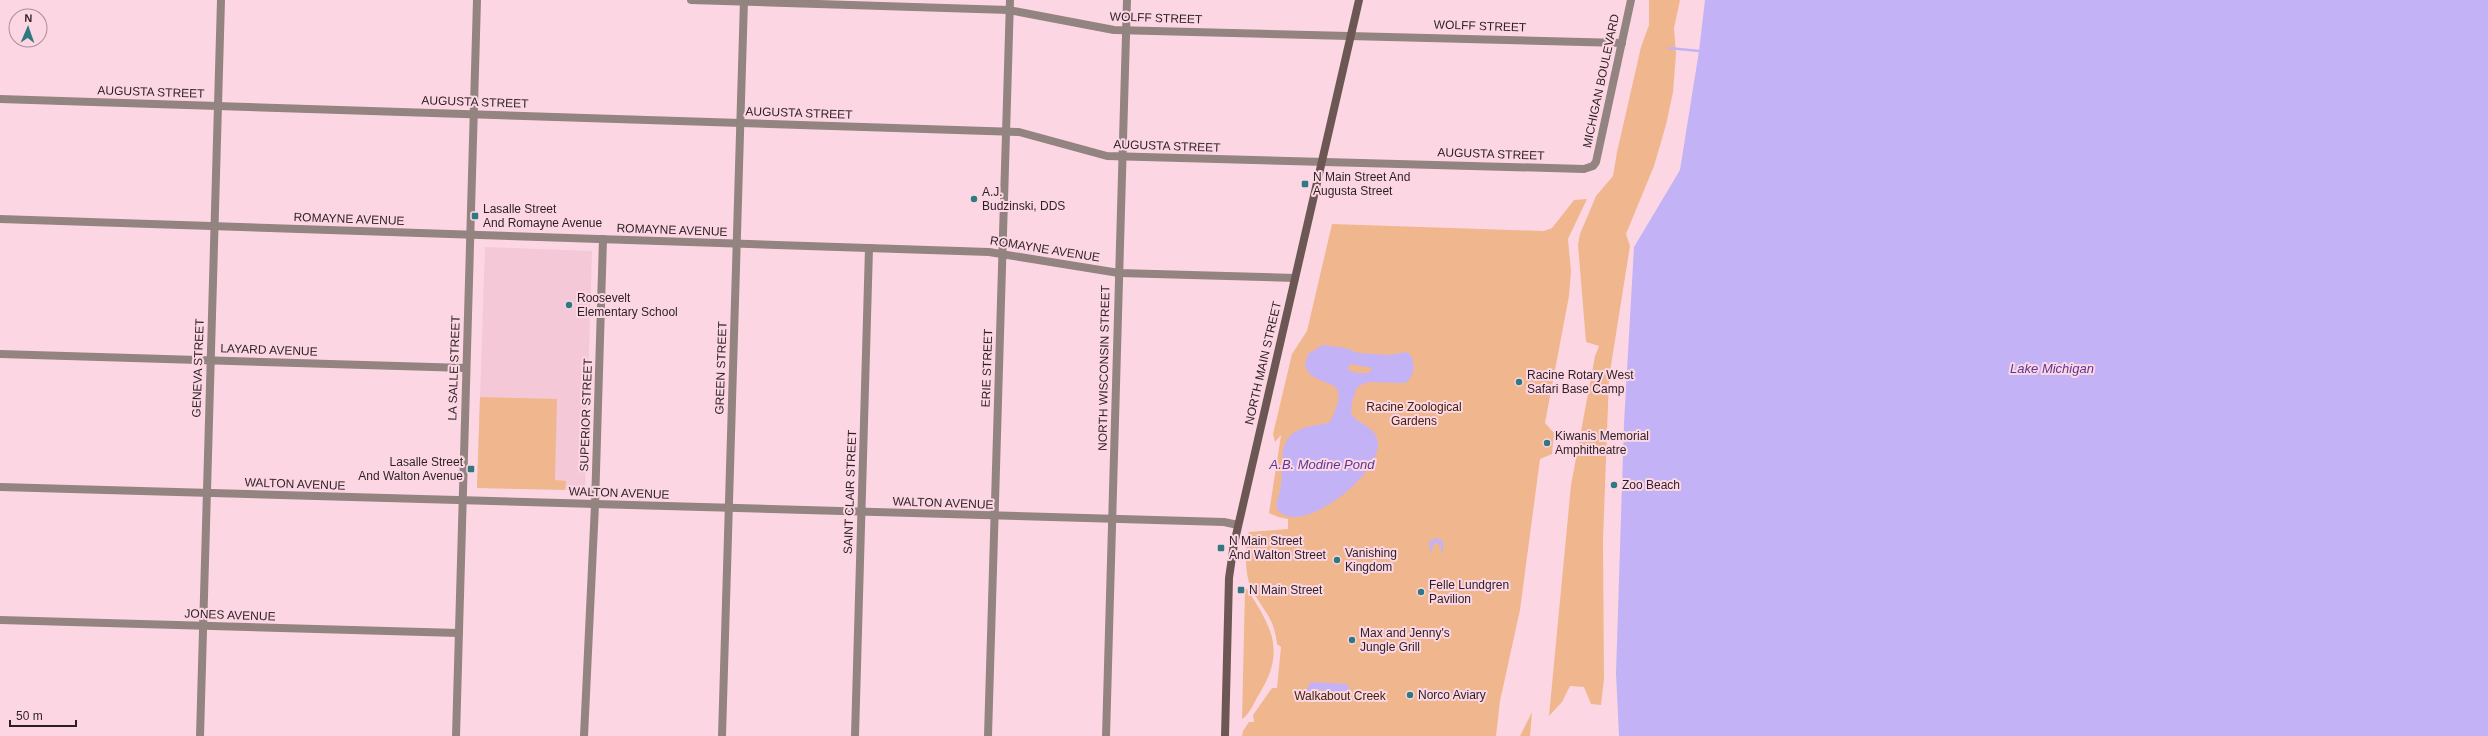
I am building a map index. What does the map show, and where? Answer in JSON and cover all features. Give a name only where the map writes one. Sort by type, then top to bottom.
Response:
[{"type":"main road","name":"NORTH MAIN STREET","points":[[1225,736],[1229,578],[1238,525],[1359,0]]},
{"type":"street","name":"GENEVA STREET","points":[[200,736],[221,0]]},
{"type":"street","name":"LA SALLE STREET","points":[[456,736],[469,235],[477,0]]},
{"type":"street","name":"WOLFF STREET","points":[[691,0],[1009,10],[1114,30],[1351,34],[1622,43]]},
{"type":"street","name":"ERIE STREET","points":[[988,736],[1010,0]]},
{"type":"street","name":"NORTH WISCONSIN STREET","points":[[1106,736],[1127,0]]},
{"type":"street","name":"MICHIGAN BOULEVARD","points":[[1593,166],[1597,158],[1631,0]]},
{"type":"street","name":"GREEN STREET","points":[[722,736],[744,1]]},
{"type":"street","name":"AUGUSTA STREET","points":[[0,99],[1006,131],[1019,132],[1107,156],[1122,157],[1584,169],[1593,166]]},
{"type":"street","name":"ROMAYNE AVENUE","points":[[0,219],[1002,253],[1119,273],[1295,278]]},
{"type":"street","name":"SUPERIOR STREET","points":[[584,736],[595,504],[603,239]]},
{"type":"street","name":"SAINT CLAIR STREET","points":[[854,736],[869,248]]},
{"type":"street","name":"LAYARD AVENUE","points":[[0,354],[466,368]]},
{"type":"street","name":"WALTON AVENUE","points":[[0,487],[994,517],[1224,522],[1238,525]]},
{"type":"street","name":"JONES AVENUE","points":[[0,620],[459,633]]},
{"type":"shaded area","points":[[485,247],[592,251],[585,490],[477,488]]},
{"type":"green space","points":[[1649,0],[1680,0],[1674,28],[1676,54],[1673,92],[1666,125],[1654,166],[1626,234],[1630,246],[1609,378],[1603,541],[1604,679],[1601,705],[1591,704],[1584,687],[1570,686],[1562,702],[1549,716],[1571,485],[1595,356],[1599,346],[1586,342],[1578,245],[1580,234],[1596,196],[1613,176],[1641,47],[1649,25]]},
{"type":"green space","name":"Racine Zoological Gardens","points":[[1587,199],[1568,239],[1571,271],[1569,296],[1545,423],[1554,433],[1552,454],[1540,459],[1520,610],[1500,701],[1496,736],[1242,736],[1243,731],[1249,722],[1254,722],[1253,715],[1272,688],[1277,688],[1281,647],[1277,644],[1274,627],[1268,615],[1256,598],[1249,584],[1246,569],[1246,554],[1249,532],[1288,529],[1288,519],[1269,513],[1281,435],[1275,442],[1273,434],[1292,354],[1307,331],[1332,224],[1544,231],[1552,228],[1574,200]]},
{"type":"green space","points":[[480,397],[557,399],[555,480],[566,481],[565,490],[477,488]]},
{"type":"green space","points":[[1245,589],[1247,589],[1264,616],[1273,641],[1274,653],[1272,666],[1267,680],[1251,709],[1242,719]]},
{"type":"green space","points":[[1532,712],[1530,736],[1520,736]]},
{"type":"water","name":"Lake Michigan","points":[[1705,0],[2488,0],[2488,736],[1619,736],[1616,673],[1624,423],[1634,247],[1680,170],[1699,51]]},
{"type":"water","name":"A.B. Modine Pond","points":[[1323,345],[1345,348],[1359,353],[1390,355],[1406,352],[1411,355],[1413,370],[1411,377],[1405,383],[1368,382],[1357,387],[1352,402],[1351,413],[1358,421],[1371,429],[1377,438],[1378,444],[1375,457],[1366,472],[1352,487],[1336,500],[1319,510],[1302,516],[1288,516],[1277,509],[1286,441],[1291,435],[1301,429],[1330,422],[1337,406],[1339,395],[1336,389],[1331,385],[1310,374],[1305,366],[1308,354]],"holes":[[[1351,364],[1372,368],[1369,373],[1356,373],[1347,369]]]},
{"type":"water","points":[[1436,538],[1443,541],[1443,552],[1441,552],[1441,547],[1436,542],[1432,547],[1432,551],[1430,551],[1429,542]]},
{"type":"water","points":[[1311,682],[1347,684],[1350,691],[1348,699],[1338,699],[1319,689],[1312,694],[1306,692]]},
{"type":"waterway","points":[[1669,48],[1699,51]]},
{"type":"place","name":"N Main Street And Augusta Street","points":[[1305,184]]},
{"type":"place","name":"A.J. Budzinski, DDS","points":[[974,199]]},
{"type":"place","name":"Lasalle Street And Romayne Avenue","points":[[475,216]]},
{"type":"place","name":"Roosevelt Elementary School","points":[[569,305]]},
{"type":"place","name":"Racine Rotary West Safari Base Camp","points":[[1519,382]]},
{"type":"place","name":"Kiwanis Memorial Amphitheatre","points":[[1547,443]]},
{"type":"place","name":"Lasalle Street And Walton Avenue","points":[[471,469]]},
{"type":"place","name":"Zoo Beach","points":[[1614,485]]},
{"type":"place","name":"N Main Street And Walton Street","points":[[1221,548]]},
{"type":"place","name":"Vanishing Kingdom","points":[[1337,560]]},
{"type":"place","name":"N Main Street","points":[[1241,590]]},
{"type":"place","name":"Felle Lundgren Pavilion","points":[[1421,592]]},
{"type":"place","name":"Max and Jenny's Jungle Grill","points":[[1352,640]]},
{"type":"place","name":"Norco Aviary","points":[[1410,695]]},
{"type":"park label","name":"Walkabout Creek","points":[[1340,696]]}]
